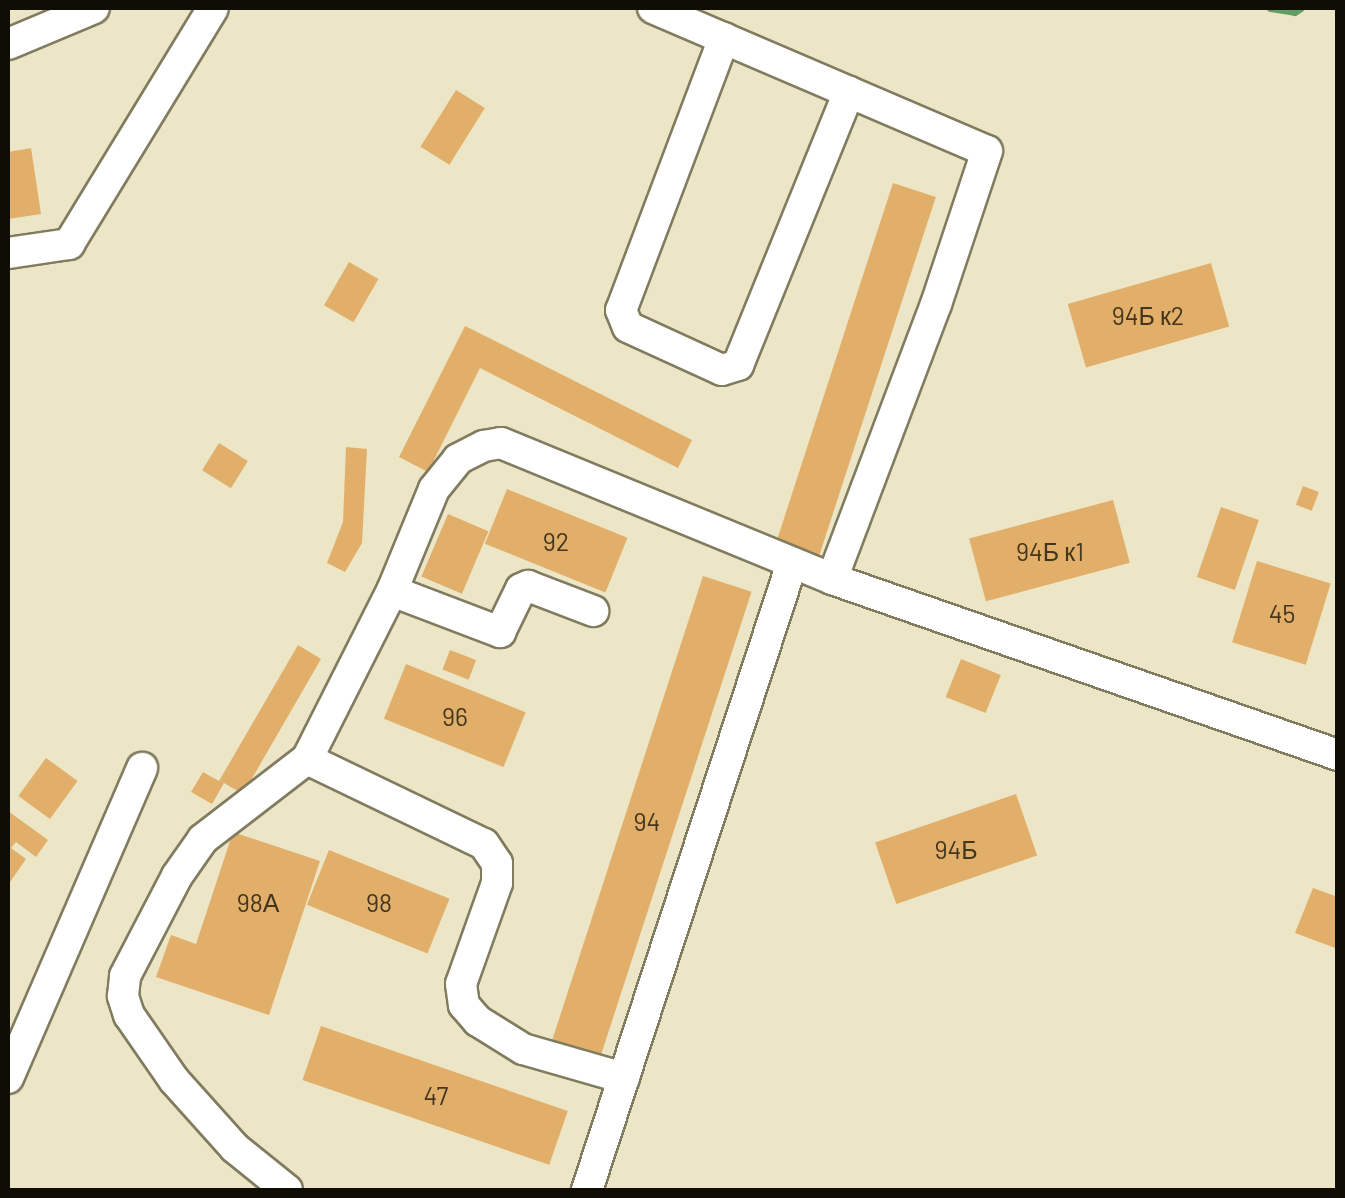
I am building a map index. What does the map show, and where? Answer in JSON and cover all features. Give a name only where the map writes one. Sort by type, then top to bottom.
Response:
[{"type":"street","points":[[8,44],[94,8]]},
{"type":"street","points":[[8,254],[70,244],[214,8]]},
{"type":"street","points":[[653,8],[988,151],[936,304],[832,580]]},
{"type":"street","points":[[724,38],[621,310],[628,327],[722,370],[738,365],[849,92]]},
{"type":"street","points":[[287,1190],[235,1148],[174,1080],[140,1034],[122,996],[131,956],[188,858],[216,828],[306,759],[392,591],[434,489],[458,459],[501,444],[832,580],[1338,755]]},
{"type":"street","points":[[587,1190],[792,564]]},
{"type":"street","points":[[392,591],[500,632],[521,590],[528,586],[593,612]]},
{"type":"street","points":[[306,759],[484,844],[497,863],[497,883],[461,984],[464,1004],[478,1021],[524,1048],[624,1078]]},
{"type":"street","points":[[8,1078],[142,768]]},
{"type":"building","points":[[456,90],[485,108],[449,165],[420,147]]},
{"type":"building","points":[[31,148],[41,214],[8,219],[8,152]]},
{"type":"building","points":[[893,183],[936,197],[819,555],[777,542]]},
{"type":"building","points":[[349,262],[378,279],[353,322],[324,305]]},
{"type":"building","points":[[1211,263],[1229,326],[1086,368],[1068,304]]},
{"type":"building","points":[[465,326],[692,440],[678,468],[480,368],[428,472],[399,457]]},
{"type":"building","points":[[219,443],[248,461],[231,488],[202,470]]},
{"type":"building","points":[[346,447],[367,449],[362,543],[345,572],[327,563],[343,522]]},
{"type":"building","points":[[1303,486],[1319,492],[1312,511],[1296,505]]},
{"type":"building","points":[[507,489],[628,538],[605,592],[485,544]]},
{"type":"building","points":[[1113,500],[1130,563],[986,601],[969,539]]},
{"type":"building","points":[[1221,507],[1259,520],[1235,590],[1197,577]]},
{"type":"building","points":[[448,514],[489,531],[462,594],[421,577]]},
{"type":"building","points":[[1257,561],[1331,584],[1306,665],[1232,642]]},
{"type":"building","points":[[703,576],[752,592],[597,1067],[548,1052]]},
{"type":"building","points":[[298,645],[321,659],[243,794],[224,783],[212,804],[191,792],[203,772],[219,781]]},
{"type":"building","points":[[450,650],[476,660],[469,680],[442,670]]},
{"type":"building","points":[[961,659],[1001,675],[986,713],[946,697]]},
{"type":"building","points":[[406,664],[526,712],[504,767],[384,719]]},
{"type":"building","points":[[46,758],[78,781],[50,819],[18,796]]},
{"type":"building","points":[[1016,794],[1037,855],[896,904],[875,843]]},
{"type":"building","points":[[8,811],[48,840],[36,857],[16,842],[11,848],[26,859],[8,885]]},
{"type":"building","points":[[233,832],[320,861],[269,1015],[156,977],[171,935],[196,944]]},
{"type":"building","points":[[329,850],[450,899],[427,953],[307,905]]},
{"type":"building","points":[[1313,888],[1338,897],[1338,949],[1295,933]]},
{"type":"building","points":[[321,1026],[568,1111],[549,1165],[302,1080]]},
{"type":"waterway","points":[[1271,8],[1295,12],[1301,8]]}]
